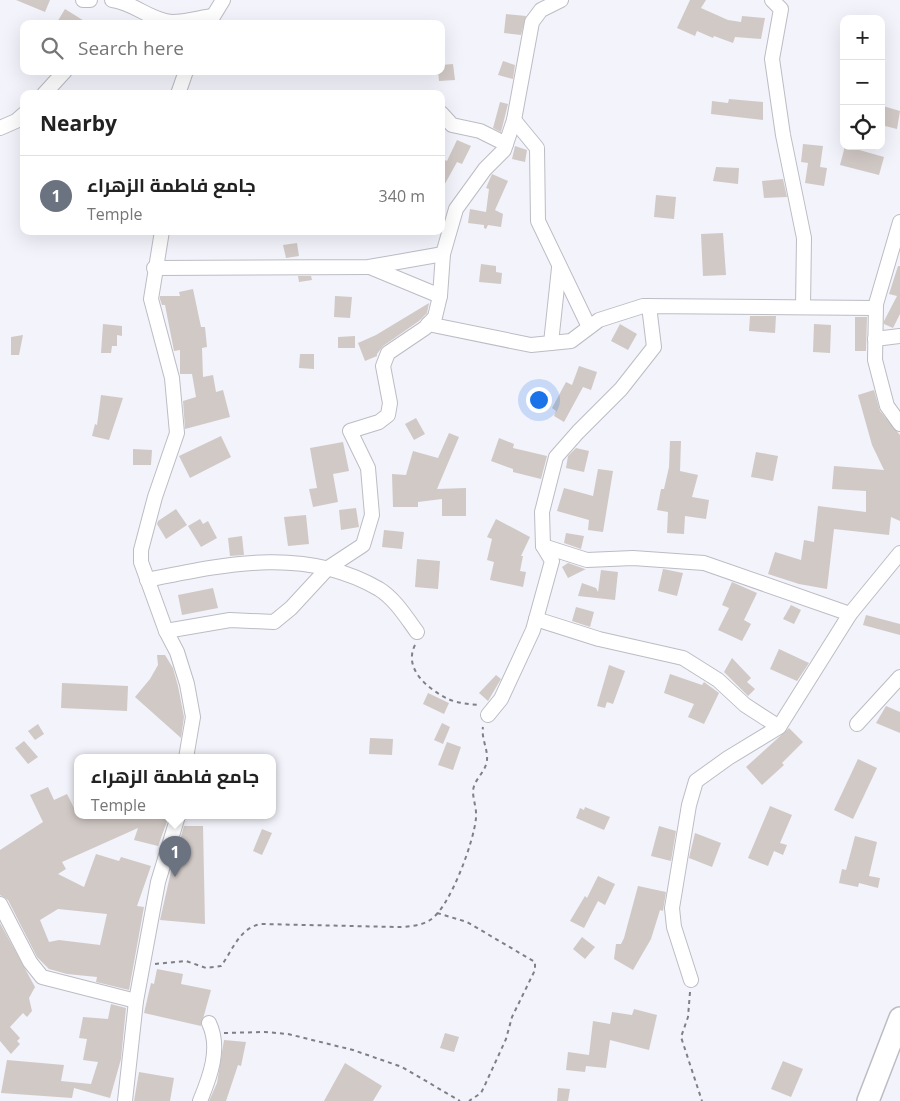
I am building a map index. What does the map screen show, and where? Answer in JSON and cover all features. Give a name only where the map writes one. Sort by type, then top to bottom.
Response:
[{"type":"main road","points":[[868,1101],[900,1018]]},
{"type":"main road","points":[[883,1101],[900,1051]]},
{"type":"street","points":[[83,0],[90,0]]},
{"type":"street","points":[[112,0],[120,1],[162,20]]},
{"type":"street","points":[[210,20],[223,0]]},
{"type":"street","points":[[166,631],[230,620],[274,622],[291,608],[307,588],[328,568],[363,545],[372,515],[368,468],[350,431],[379,422],[388,415],[390,403],[383,366],[388,353],[436,318],[440,296],[443,254],[456,209],[485,169],[504,150],[514,120],[532,22],[541,10],[562,0]]},
{"type":"street","points":[[772,0],[781,9],[772,58],[783,135],[804,238],[803,307]]},
{"type":"street","points":[[48,90],[61,75]]},
{"type":"street","points":[[179,90],[185,75]]},
{"type":"street","points":[[445,117],[452,124],[480,131],[506,144]]},
{"type":"street","points":[[0,128],[20,118]]},
{"type":"street","points":[[514,120],[537,148],[538,221],[589,327]]},
{"type":"street","points":[[900,222],[876,308],[875,340],[875,360],[887,406],[900,424]]},
{"type":"street","points":[[161,235],[154,268],[151,299],[172,378],[177,433],[155,497],[142,550],[141,562],[166,631],[177,652],[187,684],[193,717],[187,754]]},
{"type":"street","points":[[154,268],[369,267],[443,254]]},
{"type":"street","points":[[369,267],[440,296]]},
{"type":"street","points":[[551,343],[559,268]]},
{"type":"street","points":[[491,711],[501,699],[533,630],[552,561],[542,546],[542,512],[556,457],[621,389],[654,346],[649,306]]},
{"type":"street","points":[[428,324],[531,344],[571,341],[599,320],[649,306],[876,308]]},
{"type":"street","points":[[875,340],[900,336]]},
{"type":"street","points":[[542,546],[587,560],[633,558],[704,563],[850,614]]},
{"type":"street","points":[[691,980],[676,936],[672,908],[689,805],[696,781],[728,758],[779,727],[850,614],[900,553]]},
{"type":"street","points":[[147,580],[249,562],[305,562],[328,568],[379,589],[393,600],[418,635]]},
{"type":"street","points":[[536,620],[599,639],[683,658],[718,680],[745,704],[779,727]]},
{"type":"street","points":[[857,724],[900,677]]},
{"type":"street","points":[[125,1101],[136,1001],[143,963],[158,882],[177,819]]},
{"type":"street","points":[[0,904],[30,962],[42,977],[136,1001]]},
{"type":"street","points":[[200,1101],[213,1062],[212,1029]]},
{"type":"path","points":[[143,963],[158,965],[186,961],[199,966],[214,968],[221,966],[236,940],[254,926],[404,927],[426,922],[437,913],[450,894],[464,866],[475,825],[473,791],[477,778],[486,766],[487,758],[482,732],[491,711],[449,699],[433,690],[410,663],[418,635]]},
{"type":"path","points":[[437,913],[466,922],[535,962],[535,970],[512,1017],[506,1039],[481,1093],[469,1101]]},
{"type":"path","points":[[691,980],[688,1017],[681,1037],[702,1101]]},
{"type":"path","points":[[212,1029],[298,1036],[402,1067],[460,1101]]},
{"type":"building","points":[[16,0],[50,0],[45,12]]},
{"type":"building","points":[[690,0],[706,0],[701,8],[728,20],[741,22],[742,16],[765,18],[761,39],[735,37],[733,43],[714,36],[713,38],[697,31],[695,36],[677,28]]},
{"type":"building","points":[[65,9],[83,20],[58,20]]},
{"type":"building","points":[[506,14],[526,16],[521,35],[504,33]]},
{"type":"building","points":[[503,61],[515,65],[513,79],[498,75]]},
{"type":"building","points":[[453,64],[455,80],[439,81],[438,75],[445,75],[445,65]]},
{"type":"building","points":[[729,99],[763,102],[763,120],[711,114],[712,101],[728,103]]},
{"type":"building","points":[[500,102],[508,104],[501,132],[493,128]]},
{"type":"building","points":[[885,107],[900,111],[897,129],[885,126]]},
{"type":"building","points":[[457,140],[471,146],[462,164],[457,162],[445,184],[445,160],[447,161]]},
{"type":"building","points":[[803,144],[823,146],[820,167],[827,168],[824,186],[805,183],[808,163],[801,162]]},
{"type":"building","points":[[515,146],[527,150],[525,162],[512,159]]},
{"type":"building","points":[[844,150],[859,150],[884,157],[879,175],[840,165]]},
{"type":"building","points":[[716,167],[739,168],[738,184],[713,181]]},
{"type":"building","points":[[492,174],[508,181],[495,210],[503,214],[501,227],[488,225],[486,229],[484,225],[468,223],[470,209],[486,212],[489,189],[486,188]]},
{"type":"building","points":[[783,179],[787,197],[764,198],[762,181]]},
{"type":"building","points":[[656,195],[676,197],[674,219],[654,217]]},
{"type":"building","points":[[723,233],[726,275],[703,276],[701,234]]},
{"type":"building","points":[[297,243],[299,256],[286,258],[283,245]]},
{"type":"building","points":[[481,264],[496,266],[496,272],[502,273],[501,284],[479,282]]},
{"type":"building","points":[[898,266],[900,266],[900,314],[893,328],[884,324],[884,321],[897,296],[889,294]]},
{"type":"building","points":[[298,276],[311,276],[312,280],[299,282]]},
{"type":"building","points":[[193,289],[201,327],[205,327],[207,347],[202,348],[203,377],[213,375],[216,392],[223,390],[230,417],[185,429],[183,401],[196,397],[192,374],[180,374],[180,350],[174,351],[165,305],[162,305],[160,296],[180,296],[179,292]]},
{"type":"building","points":[[335,296],[352,297],[350,318],[334,317]]},
{"type":"building","points":[[429,303],[427,313],[419,321],[383,346],[377,356],[365,361],[358,343],[376,335]]},
{"type":"building","points":[[750,316],[776,316],[775,333],[749,331]]},
{"type":"building","points":[[855,317],[867,317],[866,351],[855,351]]},
{"type":"building","points":[[103,324],[122,326],[122,336],[117,335],[117,346],[112,346],[111,353],[101,353]]},
{"type":"building","points":[[620,324],[637,334],[628,350],[611,341]]},
{"type":"building","points":[[814,324],[831,325],[830,353],[813,352]]},
{"type":"building","points":[[23,335],[19,355],[11,355],[11,337]]},
{"type":"building","points":[[355,336],[355,348],[338,348],[338,337]]},
{"type":"building","points":[[300,354],[314,354],[314,369],[299,368]]},
{"type":"building","points":[[579,366],[597,372],[591,390],[583,387],[564,422],[554,416],[556,411],[552,408],[566,382],[572,385]]},
{"type":"building","points":[[874,390],[880,411],[900,435],[900,521],[891,517],[889,535],[834,529],[827,589],[799,584],[768,574],[775,552],[801,560],[804,540],[814,542],[818,506],[866,512],[866,491],[832,489],[834,466],[884,470],[872,445],[858,395]]},
{"type":"building","points":[[101,395],[123,398],[109,440],[92,436],[95,424],[97,425]]},
{"type":"building","points":[[416,418],[425,434],[414,440],[405,424]]},
{"type":"building","points":[[449,433],[459,437],[437,489],[466,488],[466,516],[442,516],[442,499],[418,502],[418,507],[393,507],[392,474],[406,475],[413,451],[438,458]]},
{"type":"building","points":[[221,436],[231,457],[190,478],[179,456]]},
{"type":"building","points":[[499,438],[514,444],[513,448],[547,456],[541,479],[513,472],[513,469],[491,461]]},
{"type":"building","points":[[670,441],[681,441],[680,471],[698,475],[692,497],[709,500],[706,519],[685,516],[684,534],[667,533],[668,512],[657,510],[661,489],[664,489],[669,467]]},
{"type":"building","points":[[343,442],[349,471],[333,474],[338,502],[313,507],[309,489],[317,488],[310,448]]},
{"type":"building","points":[[576,448],[589,451],[584,472],[566,468],[568,456]]},
{"type":"building","points":[[133,449],[152,450],[151,465],[133,465]]},
{"type":"building","points":[[756,452],[778,456],[773,481],[751,477]]},
{"type":"building","points":[[598,469],[613,471],[603,532],[588,530],[589,520],[557,511],[564,488],[593,496]]},
{"type":"building","points":[[356,508],[359,527],[341,530],[339,510]]},
{"type":"building","points":[[176,509],[187,525],[166,539],[157,524],[158,521]]},
{"type":"building","points":[[306,515],[309,544],[288,546],[284,517]]},
{"type":"building","points":[[200,519],[203,524],[208,521],[217,538],[201,547],[188,526]]},
{"type":"building","points":[[496,519],[530,537],[521,556],[523,556],[520,571],[526,572],[523,587],[490,580],[494,562],[487,560],[492,539],[487,537]]},
{"type":"building","points":[[384,530],[404,532],[402,549],[382,547]]},
{"type":"building","points":[[566,533],[584,536],[581,549],[564,543]]},
{"type":"building","points":[[242,536],[244,555],[230,556],[228,538]]},
{"type":"building","points":[[417,559],[440,561],[438,589],[415,587]]},
{"type":"building","points":[[568,563],[586,569],[568,578],[562,567]]},
{"type":"building","points":[[663,569],[683,573],[677,596],[658,591]]},
{"type":"building","points":[[601,570],[618,572],[615,600],[578,596],[582,583],[596,588],[598,592]]},
{"type":"building","points":[[732,582],[757,593],[744,620],[751,624],[742,641],[718,630],[729,608],[722,605]]},
{"type":"building","points":[[213,588],[218,608],[182,615],[178,595]]},
{"type":"building","points":[[791,605],[801,610],[794,624],[783,619]]},
{"type":"building","points":[[576,607],[594,612],[590,627],[572,621]]},
{"type":"building","points":[[866,615],[900,624],[900,635],[863,625]]},
{"type":"building","points":[[779,649],[809,663],[797,681],[770,669]]},
{"type":"building","points":[[157,655],[165,655],[173,668],[184,717],[181,738],[135,697],[150,679],[158,665]]},
{"type":"building","points":[[732,658],[751,678],[747,682],[755,689],[748,696],[724,672]]},
{"type":"building","points":[[609,665],[625,671],[613,704],[607,702],[605,708],[597,706]]},
{"type":"building","points":[[670,674],[702,685],[704,682],[719,693],[704,724],[688,717],[694,704],[664,693]]},
{"type":"building","points":[[496,675],[501,679],[488,701],[479,693]]},
{"type":"building","points":[[62,683],[128,686],[127,711],[61,708]]},
{"type":"building","points":[[428,693],[449,703],[444,714],[423,704]]},
{"type":"building","points":[[886,706],[900,712],[900,733],[876,723]]},
{"type":"building","points":[[442,723],[450,727],[443,744],[434,740]]},
{"type":"building","points":[[38,724],[44,734],[35,740],[28,731]]},
{"type":"building","points":[[789,728],[803,742],[782,763],[784,765],[762,785],[746,767]]},
{"type":"building","points":[[370,738],[393,739],[392,755],[369,754]]},
{"type":"building","points":[[24,741],[38,757],[28,764],[15,748]]},
{"type":"building","points":[[447,742],[461,747],[453,770],[438,765]]},
{"type":"building","points":[[858,759],[877,768],[853,819],[834,810]]},
{"type":"building","points":[[48,787],[54,800],[67,794],[74,808],[74,819],[168,819],[158,846],[134,840],[138,828],[62,862],[66,869],[58,874],[84,887],[96,854],[119,861],[121,857],[151,866],[137,906],[144,907],[129,990],[96,982],[97,977],[67,974],[49,969],[37,957],[8,900],[0,895],[0,850],[43,822],[30,795]],"holes":[[[58,909],[107,914],[100,945],[59,940],[49,942],[40,920]]]},
{"type":"building","points":[[770,806],[792,815],[780,843],[787,845],[783,855],[774,851],[768,866],[748,858]]},
{"type":"building","points":[[585,807],[610,817],[604,830],[576,818],[580,808],[584,810]]},
{"type":"building","points":[[184,826],[203,826],[205,924],[160,920]]},
{"type":"building","points":[[659,826],[676,831],[671,861],[651,856]]},
{"type":"building","points":[[262,829],[272,833],[262,855],[253,851]]},
{"type":"building","points":[[695,833],[721,843],[712,867],[689,858]]},
{"type":"building","points":[[855,836],[877,842],[869,876],[880,878],[878,888],[859,883],[858,887],[839,883],[842,869],[846,870]]},
{"type":"building","points":[[598,876],[615,884],[605,905],[598,901],[584,928],[570,921],[585,896],[587,898]]},
{"type":"building","points":[[638,886],[666,892],[663,911],[660,910],[651,939],[633,970],[614,959],[616,944],[621,944],[624,938]]},
{"type":"building","points":[[0,923],[35,987],[29,998],[32,1011],[27,1017],[23,1013],[10,1027],[20,1038],[17,1041],[20,1044],[11,1054],[0,1041]]},
{"type":"building","points":[[582,937],[595,947],[585,959],[573,949]]},
{"type":"building","points":[[157,969],[183,974],[181,984],[211,990],[201,1026],[144,1013],[151,983],[154,984]]},
{"type":"building","points":[[111,1004],[126,1008],[121,1059],[110,1098],[74,1088],[72,1098],[1,1093],[7,1060],[64,1065],[61,1081],[91,1084],[98,1062],[83,1060],[87,1039],[79,1038],[83,1017],[108,1019]]},
{"type":"building","points":[[634,1009],[657,1015],[649,1050],[610,1040],[606,1068],[586,1066],[585,1072],[566,1070],[568,1052],[589,1055],[593,1021],[610,1024],[612,1012],[632,1015]]},
{"type":"building","points":[[445,1033],[459,1037],[454,1052],[440,1048]]},
{"type":"building","points":[[224,1040],[246,1042],[241,1066],[238,1065],[226,1101],[209,1101],[217,1083]]},
{"type":"building","points":[[783,1061],[803,1069],[791,1097],[771,1089]]},
{"type":"building","points":[[345,1063],[382,1086],[373,1101],[324,1101]]},
{"type":"building","points":[[139,1072],[174,1078],[170,1101],[134,1101]]},
{"type":"building","points":[[558,1088],[570,1089],[568,1101],[557,1101]]},
{"type":"place","name":"جامع فاطمة الزهراء","points":[[175,877]]}]
